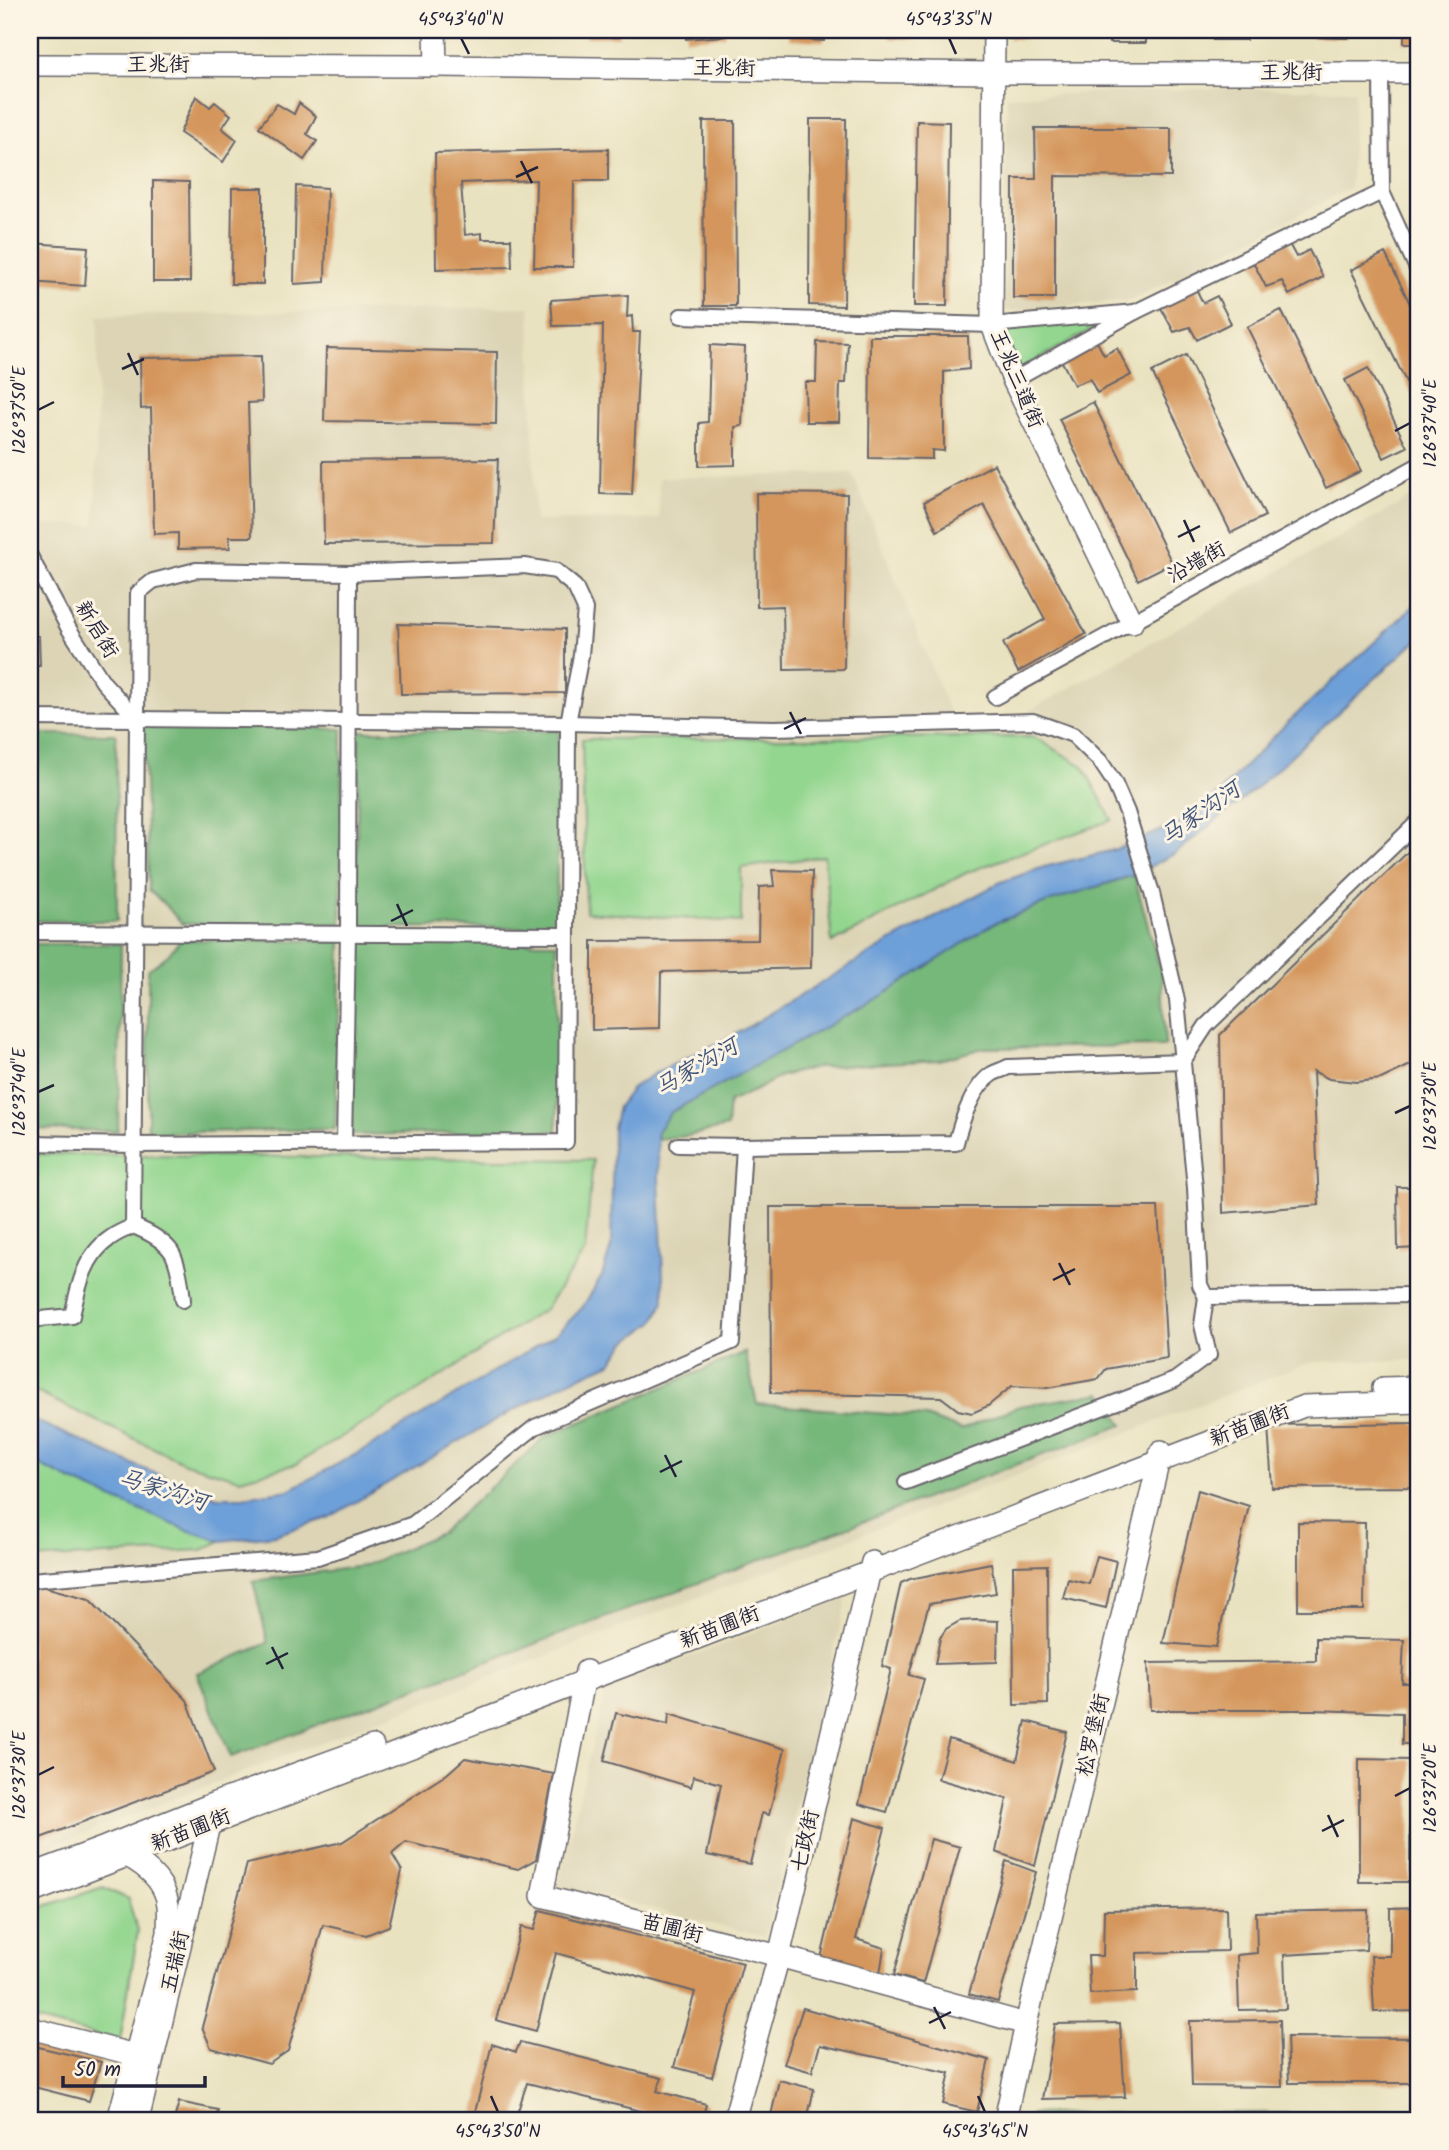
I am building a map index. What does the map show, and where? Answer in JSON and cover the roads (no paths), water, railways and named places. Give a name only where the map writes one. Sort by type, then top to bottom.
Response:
[{"type":"main road","points":[[435,30],[436,66]]},
{"type":"main road","name":"王兆三道街","points":[[994,30],[992,325],[1013,380],[1132,622]]},
{"type":"main road","name":"王兆街","points":[[30,65],[436,66],[994,73],[1419,73]]},
{"type":"main road","name":"新苗圃街","points":[[30,1875],[211,1814],[585,1674],[1160,1453],[1307,1392],[1419,1387]]},
{"type":"main road","name":"新苗圃街","points":[[1160,1453],[1304,1406],[1419,1402]]},
{"type":"main road","name":"松罗堡街","points":[[1006,2120],[1026,2024],[1160,1453]]},
{"type":"main road","name":"七政街","points":[[734,2120],[779,1956],[870,1566]]},
{"type":"main road","name":"苗圃街","points":[[585,1674],[542,1896],[779,1956],[1026,2024]]},
{"type":"main road","name":"新苗圃街","points":[[30,1893],[127,1856],[211,1814]]},
{"type":"main road","name":"五瑞街","points":[[138,2120],[211,1814]]},
{"type":"main road","name":"五瑞街","points":[[118,2120],[168,1933],[168,1904],[155,1876],[144,1864],[127,1856]]},
{"type":"main road","points":[[30,2028],[135,2054]]},
{"type":"street","points":[[1381,73],[1382,192],[1419,272]]},
{"type":"street","points":[[1013,380],[1135,312],[1382,192]]},
{"type":"street","points":[[681,316],[992,325],[1135,312]]},
{"type":"street","name":"沿墙街","points":[[995,697],[1419,465]]},
{"type":"street","name":"新启街","points":[[30,556],[69,629],[103,682],[136,718]]},
{"type":"street","points":[[30,1143],[133,1145],[566,1142],[568,723],[581,655],[585,609],[575,587],[556,571],[524,566],[349,573],[196,570],[153,581],[138,593],[136,718],[133,1145],[133,1226]]},
{"type":"street","points":[[344,1143],[348,933],[349,573]]},
{"type":"street","points":[[30,718],[568,723],[774,728],[1033,722],[1073,735],[1100,761],[1114,782],[1127,812],[1152,893],[1177,1000],[1195,1188],[1200,1285],[1206,1297],[1202,1325],[1209,1355],[1175,1380],[906,1482]]},
{"type":"street","points":[[1183,1061],[1206,1026],[1419,821]]},
{"type":"street","points":[[30,932],[567,935]]},
{"type":"street","points":[[678,1145],[956,1143],[962,1120],[977,1090],[990,1075],[1008,1068],[1183,1061]]},
{"type":"street","points":[[30,1580],[318,1557],[330,1553],[413,1524],[535,1427],[732,1342],[744,1146]]},
{"type":"street","points":[[133,1226],[149,1233],[171,1251],[183,1300]]},
{"type":"street","points":[[30,1320],[72,1316],[84,1269],[96,1251],[109,1238],[133,1226]]},
{"type":"street","points":[[1206,1297],[1419,1295]]},
{"type":"water","name":"马家沟河","points":[[1419,601],[1419,638],[1254,790],[1176,853],[1134,875],[1051,901],[993,924],[880,997],[671,1112],[657,1131],[664,1301],[654,1322],[626,1342],[611,1363],[567,1382],[501,1417],[328,1518],[275,1535],[221,1541],[184,1529],[30,1461],[30,1418],[139,1467],[217,1497],[243,1497],[289,1490],[366,1449],[556,1334],[582,1308],[602,1276],[611,1247],[613,1128],[618,1107],[633,1087],[657,1072],[731,1037],[891,941],[1001,882],[1044,867],[1114,850],[1182,822],[1218,794],[1285,725]]}]
